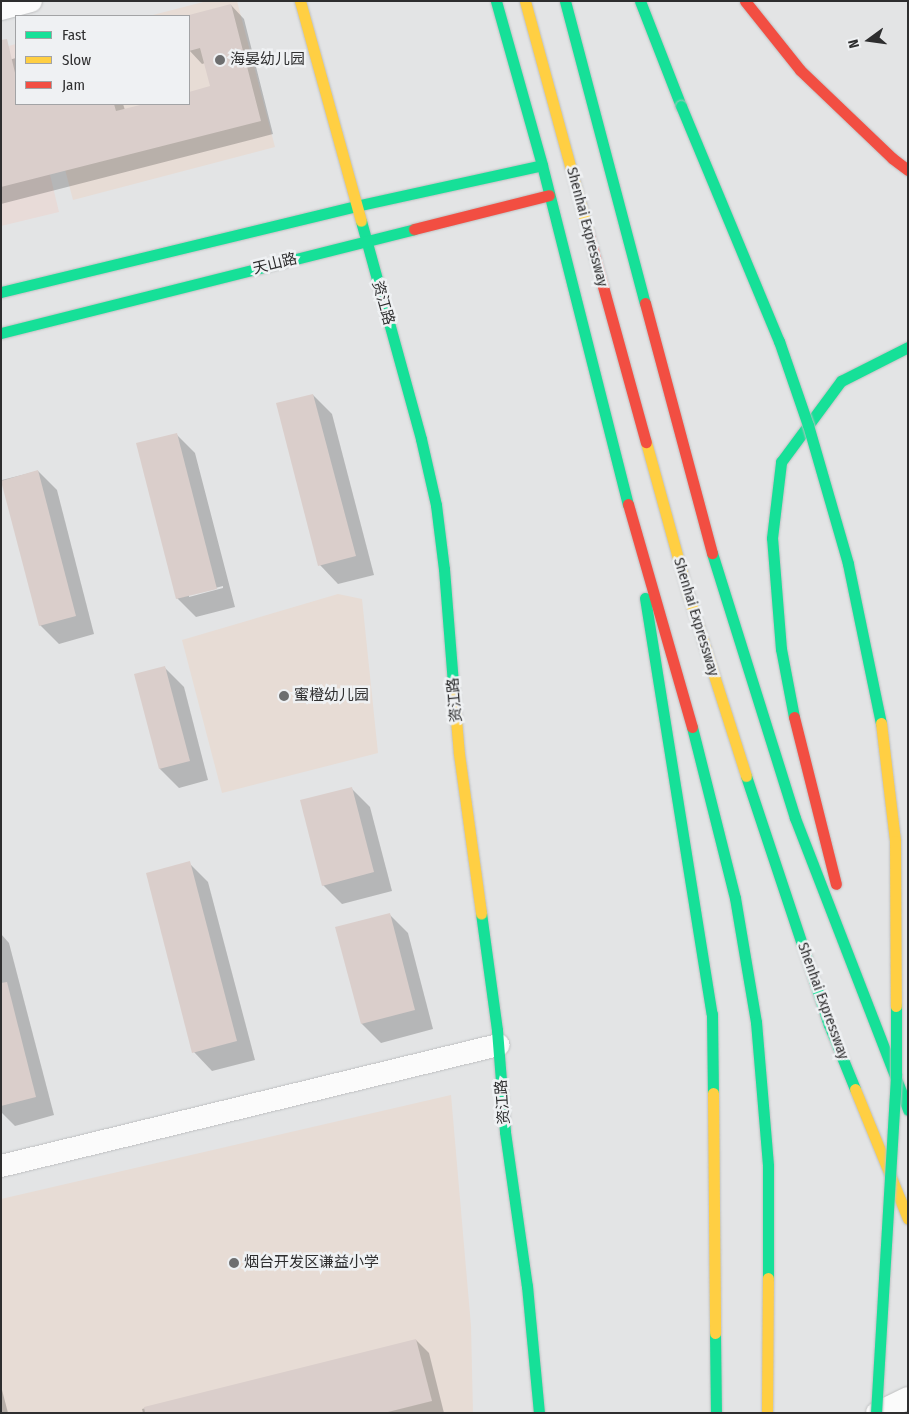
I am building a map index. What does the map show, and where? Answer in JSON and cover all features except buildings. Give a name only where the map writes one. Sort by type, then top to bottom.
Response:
[{"type":"main road","name":"资江路","points":[[300,1],[421,439],[436,505],[444,569],[459,754],[498,1046],[505,1132],[527,1286],[539,1413]]},
{"type":"main road","points":[[496,1],[542,165],[632,520],[708,782],[736,898],[756,1022],[768,1166],[766,1413]]},
{"type":"main road","name":"Shenhai Expressway","points":[[525,1],[688,594],[758,815],[829,1025],[908,1219]]},
{"type":"main road","points":[[566,1],[721,588],[795,818],[868,1014],[908,1110]]},
{"type":"main road","points":[[640,1],[681,106],[779,341],[808,425],[848,564],[884,736],[894,841],[896,1074],[876,1413]]},
{"type":"main road","points":[[745,1],[800,70],[892,158],[908,170]]},
{"type":"main road","points":[[1,292],[356,206],[542,165]]},
{"type":"main road","name":"天山路","points":[[1,333],[549,195]]},
{"type":"main road","points":[[868,1014],[794,718],[781,649],[772,538],[780,462],[842,381],[908,347]]},
{"type":"main road","points":[[632,520],[712,1014],[716,1413]]},
{"type":"street","points":[[1,9],[31,1]]},
{"type":"street","points":[[1,1166],[498,1046]]},
{"type":"street","points":[[876,1413],[908,1398]]},
{"type":"shaded area","name":"海晏幼儿园","points":[[207,1],[237,1],[275,147],[73,200],[48,105],[190,105],[190,15],[153,15]]},
{"type":"shaded area","points":[[15,44],[15,105],[33,105],[59,212],[1,226],[1,48]]},
{"type":"shaded area","name":"蜜橙幼儿园","points":[[338,594],[362,599],[378,753],[222,793],[182,640]]},
{"type":"shaded area","name":"烟台开发区谦益小学","points":[[451,1095],[471,1326],[473,1413],[1,1413],[1,1199]]},
{"type":"traffic: fast","points":[[496,1],[542,165],[628,504]]},
{"type":"traffic: fast","points":[[565,1],[645,303]]},
{"type":"traffic: fast","points":[[640,1],[681,106]]},
{"type":"traffic: fast","points":[[681,106],[779,341],[808,425],[848,564],[881,723]]},
{"type":"traffic: fast","points":[[1,292],[356,206],[542,165]]},
{"type":"traffic: fast","points":[[361,221],[421,439],[436,505],[444,569],[454,697]]},
{"type":"traffic: fast","points":[[1,333],[414,229]]},
{"type":"traffic: fast","points":[[794,717],[781,649],[772,538],[781,462],[841,381],[908,347]]},
{"type":"traffic: fast","points":[[712,553],[795,818],[908,1110]]},
{"type":"traffic: fast","points":[[645,598],[712,1014],[713,1093]]},
{"type":"traffic: fast","points":[[692,727],[735,898],[756,1022],[768,1166],[768,1278]]},
{"type":"traffic: fast","points":[[746,776],[829,1025],[855,1089]]},
{"type":"traffic: fast","points":[[481,913],[497,1030],[505,1132],[527,1286],[539,1413]]},
{"type":"traffic: fast","points":[[876,1413],[896,1074],[896,1006]]},
{"type":"traffic: fast","points":[[715,1333],[716,1413]]},
{"type":"traffic: slow","points":[[300,1],[361,221]]},
{"type":"traffic: slow","points":[[525,1],[588,232]]},
{"type":"traffic: slow","points":[[646,442],[688,594],[746,776]]},
{"type":"traffic: slow","points":[[454,697],[459,754],[481,913]]},
{"type":"traffic: slow","points":[[881,723],[895,841],[896,1006]]},
{"type":"traffic: slow","points":[[855,1089],[908,1219]]},
{"type":"traffic: slow","points":[[713,1093],[715,1333]]},
{"type":"traffic: slow","points":[[767,1413],[768,1278]]},
{"type":"traffic: jam","points":[[745,1],[800,70],[892,158],[908,170]]},
{"type":"traffic: jam","points":[[414,229],[549,195]]},
{"type":"traffic: jam","points":[[588,232],[646,442]]},
{"type":"traffic: jam","points":[[645,303],[712,553]]},
{"type":"traffic: jam","points":[[628,504],[692,727]]},
{"type":"traffic: jam","points":[[794,717],[836,884]]},
{"type":"place","name":"海晏幼儿园","points":[[220,60]]},
{"type":"place","name":"蜜橙幼儿园","points":[[284,696]]},
{"type":"place","name":"烟台开发区谦益小学","points":[[234,1263]]}]
